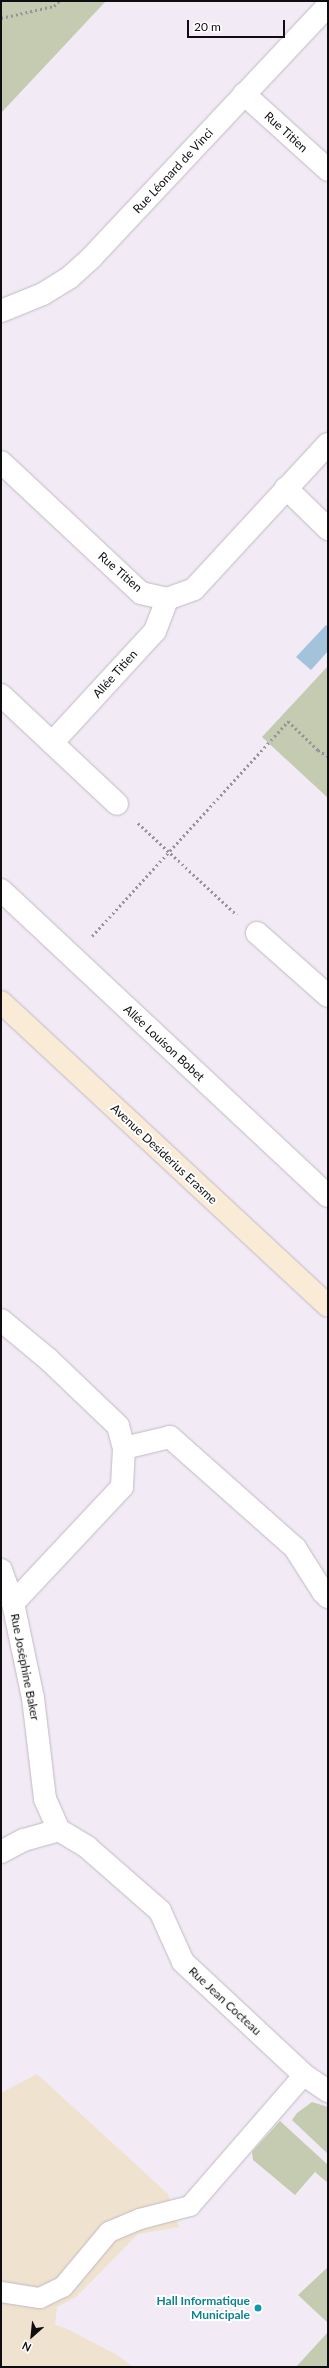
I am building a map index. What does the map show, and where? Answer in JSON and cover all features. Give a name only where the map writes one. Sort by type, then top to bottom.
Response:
[{"type":"main road","name":"Avenue Desiderius Erasme","points":[[1,1002],[328,1306]]},
{"type":"street","name":"Rue Léonard de Vinci","points":[[1,311],[43,294],[69,278],[91,258],[328,6]]},
{"type":"street","name":"Rue Titien","points":[[244,94],[328,170]]},
{"type":"street","points":[[167,599],[194,589],[328,444]]},
{"type":"street","name":"Rue Titien","points":[[1,462],[141,593],[167,599]]},
{"type":"street","points":[[286,488],[328,529]]},
{"type":"street","name":"Allée Titien","points":[[52,743],[155,631],[167,599]]},
{"type":"street","points":[[1,695],[117,804]]},
{"type":"street","name":"Allée Louison Bobet","points":[[1,890],[328,1196]]},
{"type":"street","points":[[257,933],[328,996]]},
{"type":"street","name":"Rue Joséphine Baker","points":[[1,1320],[48,1359],[118,1426],[124,1448],[122,1487],[13,1603],[33,1698],[45,1799],[59,1830]]},
{"type":"street","points":[[124,1448],[170,1437],[295,1548],[328,1597]]},
{"type":"street","points":[[1,1570],[13,1603]]},
{"type":"street","points":[[1,1852],[24,1840],[59,1830]]},
{"type":"street","name":"Rue Jean Cocteau","points":[[59,1830],[87,1847],[160,1911],[183,1962],[304,2075],[328,2091]]},
{"type":"lane","points":[[1,2292],[40,2298],[63,2287],[109,2232],[140,2219],[190,2206],[304,2075]]},
{"type":"path","points":[[1,18],[54,6],[59,1]]},
{"type":"path","points":[[72,957],[288,721],[318,750],[328,756]]},
{"type":"path","points":[[117,804],[257,933]]},
{"type":"shaded area","points":[[37,2074],[168,2194],[179,2227],[138,2234],[76,2297],[57,2307],[55,2325],[65,2328],[117,2355],[133,2367],[1,2367],[1,2093]]},
{"type":"green space","points":[[1,1],[106,1],[1,113]]},
{"type":"green space","points":[[328,666],[328,798],[262,737]]},
{"type":"green space","points":[[312,2102],[328,2107],[328,2154],[292,2120],[297,2113]]},
{"type":"green space","points":[[280,2121],[328,2165],[328,2183],[315,2172],[295,2195],[253,2160],[252,2152]]},
{"type":"green space","points":[[328,2267],[328,2323],[298,2295]]},
{"type":"green space","points":[[328,2332],[328,2367],[296,2367]]},
{"type":"water","points":[[326,625],[328,627],[328,651],[311,670],[296,657]]},
{"type":"place","name":"Hall Informatique Municipale","points":[[258,2308]]}]
